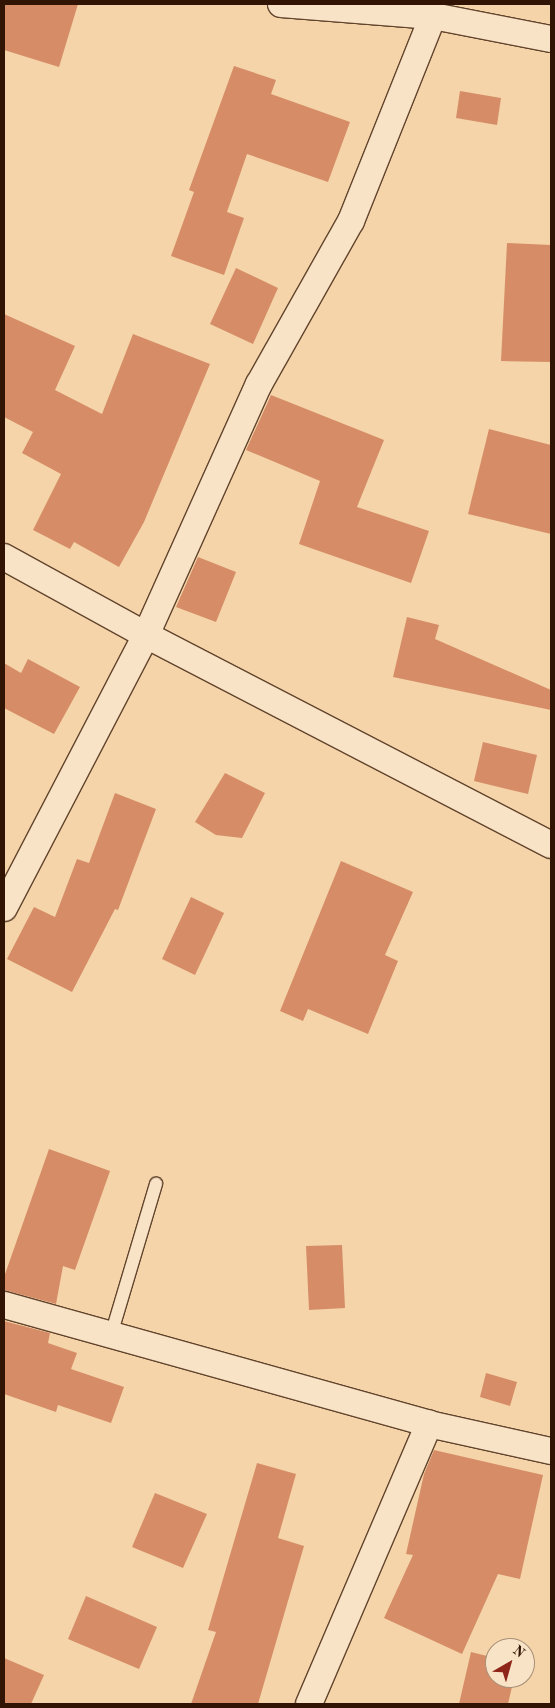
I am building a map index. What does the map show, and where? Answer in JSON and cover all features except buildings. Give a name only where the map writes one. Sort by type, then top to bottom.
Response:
[{"type":"street","points":[[281,4],[433,16],[551,39]]},
{"type":"street","points":[[4,908],[146,635],[259,384],[351,221],[433,16]]},
{"type":"street","points":[[4,557],[146,635],[551,845]]},
{"type":"street","points":[[4,1305],[429,1424],[551,1451]]},
{"type":"street","points":[[309,1704],[429,1424]]},
{"type":"lane","points":[[111,1335],[156,1184]]}]
